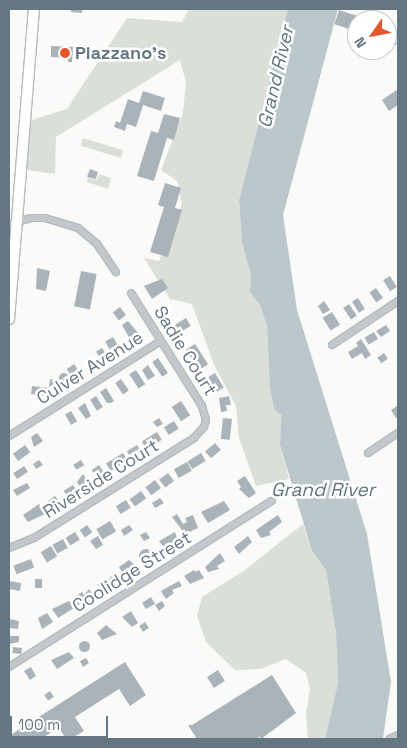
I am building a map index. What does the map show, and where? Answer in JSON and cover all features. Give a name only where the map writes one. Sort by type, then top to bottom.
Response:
[{"type":"main road","points":[[9,319],[13,222],[34,9]]},
{"type":"street","points":[[13,222],[46,218],[78,228],[97,244],[116,272]]},
{"type":"street","name":"Sadie Court","points":[[131,293],[202,406],[206,420],[204,427]]},
{"type":"street","points":[[332,345],[398,302]]},
{"type":"street","name":"Culver Avenue","points":[[9,436],[161,341]]},
{"type":"street","name":"Riverside Court","points":[[9,548],[34,538],[194,438],[204,427]]},
{"type":"street","points":[[368,453],[398,433]]},
{"type":"street","name":"Coolidge Street","points":[[9,667],[272,501]]},
{"type":"street","points":[[391,739],[398,736]]},
{"type":"shaded area","points":[[189,9],[288,9],[239,200],[242,242],[251,276],[250,292],[260,305],[267,326],[270,388],[274,409],[281,415],[280,445],[289,479],[256,486],[239,438],[236,406],[214,365],[192,304],[170,299],[144,258],[159,261],[182,204],[177,181],[161,170],[183,113],[186,82],[180,60],[56,137],[55,174],[21,169],[25,122],[67,109],[127,18],[182,22]]},
{"type":"shaded area","points":[[83,138],[123,150],[121,158],[81,146]]},
{"type":"shaded area","points":[[99,174],[111,178],[108,189],[87,182],[88,178],[97,180]]},
{"type":"shaded area","points":[[303,524],[312,551],[326,570],[336,633],[338,683],[325,739],[308,739],[306,713],[310,690],[306,673],[286,659],[260,669],[235,670],[206,642],[197,616],[202,597],[245,570]]},
{"type":"water","name":"Grand River","points":[[288,9],[338,9],[283,215],[297,310],[367,534],[391,682],[383,739],[325,739],[338,683],[336,633],[326,570],[312,551],[280,445],[281,415],[274,409],[270,388],[267,326],[260,305],[250,292],[251,276],[242,242],[239,200]]},
{"type":"building","points":[[71,9],[82,9],[82,13],[71,12]]},
{"type":"building","points":[[339,10],[347,13],[347,28],[334,24]]},
{"type":"building","points":[[51,46],[73,47],[72,62],[68,62],[68,58],[51,57]]},
{"type":"building","points":[[398,89],[398,105],[389,111],[382,100]]},
{"type":"building","points":[[143,91],[165,98],[161,111],[143,105],[136,127],[127,124],[125,131],[114,127],[116,121],[120,123],[128,99],[139,103]]},
{"type":"building","points":[[164,114],[180,118],[174,140],[167,138],[154,181],[137,176],[151,131],[158,133]]},
{"type":"building","points":[[90,169],[98,172],[96,179],[87,177]]},
{"type":"building","points":[[165,183],[181,188],[175,208],[182,210],[168,257],[150,252],[164,207],[158,205]]},
{"type":"building","points":[[37,268],[50,271],[46,291],[36,289]]},
{"type":"building","points":[[81,271],[97,274],[90,309],[74,306]]},
{"type":"building","points":[[390,276],[397,287],[390,291],[383,280]]},
{"type":"building","points":[[162,279],[168,288],[152,299],[144,286]]},
{"type":"building","points":[[376,288],[383,298],[376,302],[369,293]]},
{"type":"building","points":[[358,298],[365,309],[359,313],[352,302]]},
{"type":"building","points":[[324,301],[330,310],[323,314],[318,306]]},
{"type":"building","points":[[349,304],[357,316],[351,320],[343,308]]},
{"type":"building","points":[[120,307],[126,315],[119,320],[113,312]]},
{"type":"building","points":[[332,312],[340,325],[331,331],[323,318]]},
{"type":"building","points":[[186,318],[191,326],[176,335],[172,327]]},
{"type":"building","points":[[128,321],[140,335],[131,341],[122,325]]},
{"type":"building","points":[[386,325],[390,331],[381,337],[376,331]]},
{"type":"building","points":[[374,332],[378,339],[368,344],[364,338]]},
{"type":"building","points":[[113,337],[120,349],[112,354],[105,342]]},
{"type":"building","points":[[361,339],[371,355],[365,359],[362,353],[352,359],[348,352],[358,346],[356,343]]},
{"type":"building","points":[[195,344],[208,364],[199,370],[186,350]]},
{"type":"building","points":[[102,348],[107,356],[101,359],[96,352]]},
{"type":"building","points":[[384,353],[388,359],[381,363],[377,357]]},
{"type":"building","points":[[158,358],[168,373],[162,377],[152,362]]},
{"type":"building","points":[[74,364],[81,374],[74,379],[67,369]]},
{"type":"building","points":[[148,365],[155,376],[148,380],[142,370]]},
{"type":"building","points":[[136,370],[145,384],[139,389],[129,374]]},
{"type":"building","points":[[64,373],[69,378],[64,383],[59,378]]},
{"type":"building","points":[[215,373],[224,388],[213,394],[205,379]]},
{"type":"building","points":[[50,379],[57,380],[56,388],[49,387]]},
{"type":"building","points":[[121,379],[129,391],[123,395],[115,383]]},
{"type":"building","points":[[32,386],[49,388],[48,396],[31,394]]},
{"type":"building","points":[[106,388],[114,401],[111,403],[107,403],[100,392]]},
{"type":"building","points":[[96,396],[103,407],[97,411],[90,400]]},
{"type":"building","points":[[229,396],[231,405],[226,405],[227,411],[221,412],[219,398]]},
{"type":"building","points":[[181,401],[190,415],[181,421],[172,407]]},
{"type":"building","points":[[85,403],[91,416],[86,419],[78,408]]},
{"type":"building","points":[[397,406],[398,417],[396,418],[391,410]]},
{"type":"building","points":[[71,411],[77,421],[71,425],[65,415]]},
{"type":"building","points":[[159,418],[163,424],[157,427],[153,422]]},
{"type":"building","points":[[223,418],[232,419],[230,440],[221,439]]},
{"type":"building","points":[[174,421],[179,429],[169,435],[164,427]]},
{"type":"building","points":[[157,432],[162,440],[147,449],[142,442]]},
{"type":"building","points":[[37,433],[43,441],[34,447],[31,437]]},
{"type":"building","points":[[215,443],[221,450],[211,458],[205,452]]},
{"type":"building","points":[[25,445],[30,452],[18,461],[13,454]]},
{"type":"building","points":[[137,445],[142,453],[132,459],[127,451]]},
{"type":"building","points":[[123,453],[128,461],[111,471],[106,464]]},
{"type":"building","points":[[201,453],[206,461],[192,469],[187,461]]},
{"type":"building","points":[[39,460],[43,465],[36,469],[33,464]]},
{"type":"building","points":[[81,460],[84,465],[76,470],[73,465]]},
{"type":"building","points":[[187,462],[192,471],[179,478],[174,469]]},
{"type":"building","points":[[99,465],[106,475],[99,480],[92,470]]},
{"type":"building","points":[[24,466],[28,472],[17,479],[13,473]]},
{"type":"building","points":[[168,473],[174,481],[165,488],[159,480]]},
{"type":"building","points":[[83,474],[90,485],[82,490],[77,482]]},
{"type":"building","points":[[245,476],[256,493],[249,498],[239,489],[241,487],[237,481]]},
{"type":"building","points":[[155,480],[161,488],[151,495],[145,487]]},
{"type":"building","points":[[27,483],[30,488],[17,496],[13,490]]},
{"type":"building","points":[[73,485],[78,493],[68,498],[64,491]]},
{"type":"building","points":[[141,491],[146,498],[135,507],[130,499]]},
{"type":"building","points":[[55,496],[61,504],[47,514],[41,506]]},
{"type":"building","points":[[160,498],[164,503],[155,508],[152,503]]},
{"type":"building","points":[[126,500],[131,508],[121,514],[116,506]]},
{"type":"building","points":[[224,501],[230,510],[208,523],[201,512]]},
{"type":"building","points":[[39,504],[45,514],[28,522],[23,515]]},
{"type":"building","points":[[177,514],[183,524],[187,522],[185,518],[193,515],[198,528],[185,534],[172,517]]},
{"type":"building","points":[[278,515],[282,522],[269,532],[271,535],[261,538],[256,530]]},
{"type":"building","points":[[110,521],[116,531],[102,540],[96,529]]},
{"type":"building","points":[[87,525],[92,532],[85,538],[80,530]]},
{"type":"building","points":[[129,525],[133,530],[124,536],[121,530]]},
{"type":"building","points":[[75,532],[80,540],[70,545],[66,538]]},
{"type":"building","points":[[146,532],[150,538],[144,541],[140,535]]},
{"type":"building","points":[[175,532],[178,542],[164,548],[159,541]]},
{"type":"building","points":[[98,536],[103,545],[96,549],[90,541]]},
{"type":"building","points":[[248,536],[252,542],[239,554],[234,547]]},
{"type":"building","points":[[63,539],[68,548],[57,554],[53,545]]},
{"type":"building","points":[[51,546],[57,556],[47,562],[41,552]]},
{"type":"building","points":[[143,549],[149,549],[153,556],[149,563],[143,563],[139,559],[139,553]]},
{"type":"building","points":[[220,553],[225,561],[217,566],[219,569],[208,572],[205,567]]},
{"type":"building","points":[[31,559],[34,567],[16,574],[13,566]]},
{"type":"building","points":[[129,560],[136,566],[124,576],[119,567]]},
{"type":"building","points":[[194,570],[196,572],[199,570],[204,578],[190,584],[184,576]]},
{"type":"building","points":[[114,573],[117,579],[102,590],[97,584],[106,578],[108,581]]},
{"type":"building","points":[[35,579],[42,579],[42,588],[35,588]]},
{"type":"building","points":[[9,581],[21,583],[20,591],[9,589]]},
{"type":"building","points":[[179,581],[182,586],[172,590],[174,593],[166,599],[161,591]]},
{"type":"building","points":[[89,589],[93,595],[78,606],[73,598],[82,592],[84,595]]},
{"type":"building","points":[[151,597],[155,604],[146,609],[142,603]]},
{"type":"building","points":[[69,601],[74,608],[58,618],[52,609]]},
{"type":"building","points":[[162,601],[165,606],[159,611],[155,605]]},
{"type":"building","points":[[131,611],[138,623],[132,627],[122,617]]},
{"type":"building","points":[[47,613],[53,622],[42,629],[38,618]]},
{"type":"building","points":[[9,619],[19,621],[18,629],[9,628]]},
{"type":"building","points":[[145,622],[149,628],[143,632],[139,626]]},
{"type":"building","points":[[106,625],[117,634],[102,640],[97,633]]},
{"type":"building","points":[[9,636],[19,636],[19,642],[9,644]]},
{"type":"building","points":[[82,641],[86,641],[89,646],[88,650],[82,651],[79,648],[79,644]]},
{"type":"building","points":[[13,647],[22,648],[21,654],[12,653]]},
{"type":"building","points":[[69,652],[74,658],[57,669],[51,660]]},
{"type":"building","points":[[86,658],[89,663],[83,667],[80,661]]},
{"type":"building","points":[[125,662],[146,695],[130,706],[119,689],[75,717],[84,731],[70,739],[66,739],[59,728],[40,739],[9,739],[9,736]]},
{"type":"building","points":[[31,667],[36,676],[30,680],[24,671]]},
{"type":"building","points":[[218,670],[225,681],[214,688],[207,677]]},
{"type":"building","points":[[272,675],[296,713],[261,739],[259,736],[258,739],[197,739],[188,725],[192,725]]},
{"type":"building","points":[[50,691],[54,697],[48,701],[44,695]]},
{"type":"place","name":"Piazzano's","points":[[65,53]]}]
